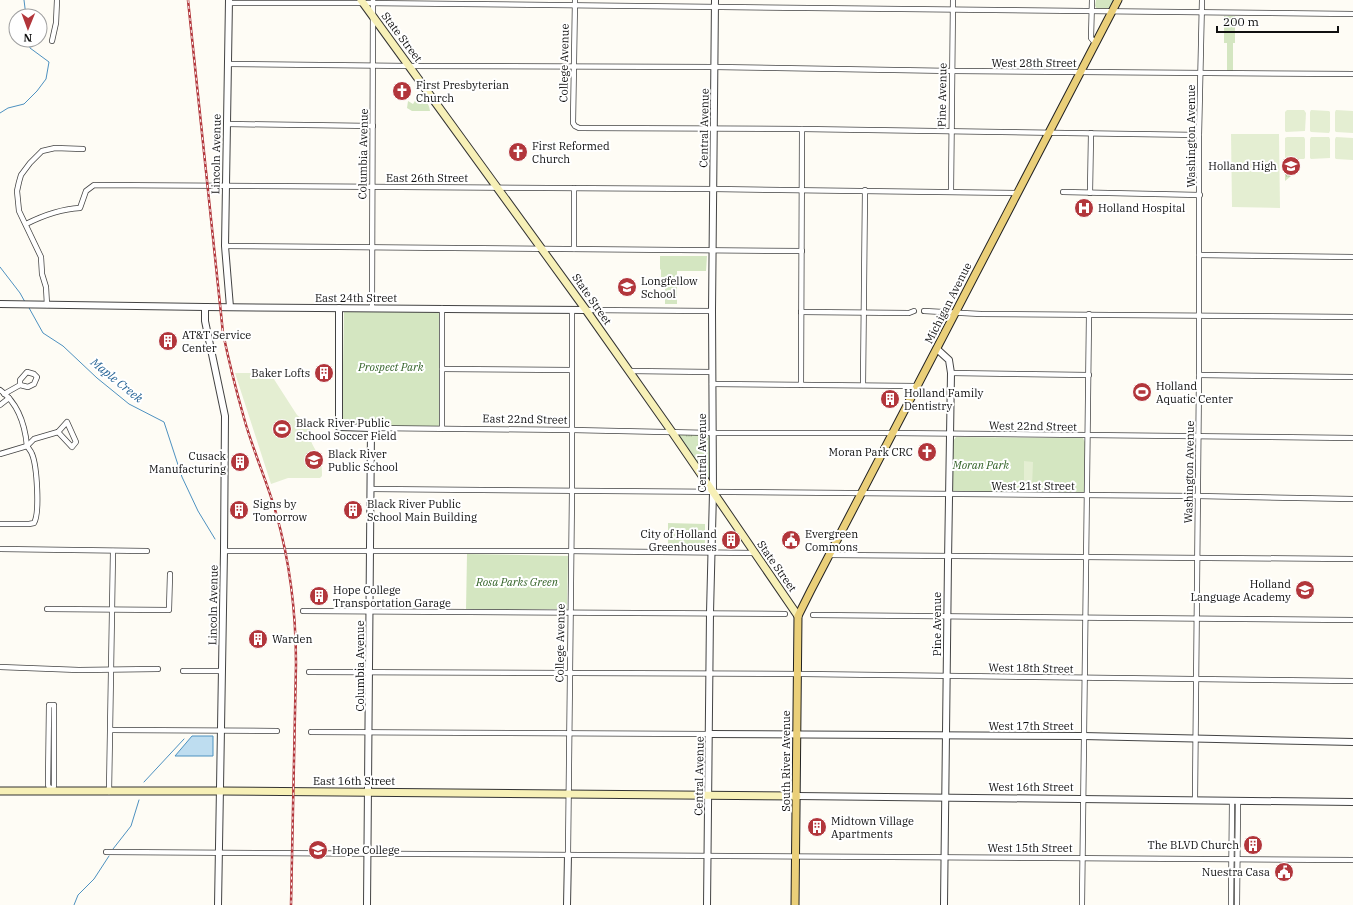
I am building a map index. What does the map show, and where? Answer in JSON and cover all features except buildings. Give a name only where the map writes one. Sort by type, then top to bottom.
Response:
[{"type":"main road","name":"Michigan Avenue","points":[[798,616],[1118,0]]},
{"type":"main road","name":"State Street","points":[[362,2],[586,310],[672,432],[798,616]]},
{"type":"main road","name":"South River Avenue","points":[[795,905],[798,616]]},
{"type":"main road","name":"East 16th Street","points":[[0,791],[369,792],[709,796]]},
{"type":"main road","name":"West 16th Street","points":[[709,796],[797,796]]},
{"type":"street","points":[[52,41],[56,23],[57,0]]},
{"type":"street","name":"College Avenue","points":[[575,0],[573,122],[575,126],[579,128],[714,128]]},
{"type":"street","name":"Central Avenue","points":[[707,905],[710,613],[713,492],[712,250],[715,0]]},
{"type":"street","name":"Pine Avenue","points":[[951,191],[953,0]]},
{"type":"street","points":[[1092,0],[1091,38],[1095,43]]},
{"type":"street","name":"Washington Avenue","points":[[1195,800],[1199,374],[1199,134],[1202,0]]},
{"type":"street","points":[[229,2],[373,2],[715,8],[1353,14]]},
{"type":"street","name":"Lincoln Avenue","points":[[229,2],[225,246],[230,307]]},
{"type":"street","name":"Columbia Avenue","points":[[372,308],[374,66],[373,2]]},
{"type":"street","name":"West 28th Street","points":[[228,64],[1353,74]]},
{"type":"street","points":[[227,124],[373,126]]},
{"type":"street","points":[[714,128],[1199,134]]},
{"type":"street","points":[[801,384],[802,129]]},
{"type":"street","points":[[1090,193],[1091,133]]},
{"type":"street","points":[[46,305],[46,287],[42,274],[41,257],[19,211],[17,191],[21,175],[42,151],[55,148],[83,149]]},
{"type":"street","name":"East 26th Street","points":[[26,224],[50,213],[64,209],[80,208],[86,192],[94,185],[866,190],[1018,193]]},
{"type":"street","points":[[574,188],[574,249]]},
{"type":"street","points":[[863,385],[866,190]]},
{"type":"street","points":[[1063,192],[1200,194]]},
{"type":"street","points":[[225,246],[802,251]]},
{"type":"street","points":[[1199,255],[1353,257]]},
{"type":"street","name":"East 24th Street","points":[[0,304],[712,311]]},
{"type":"street","name":"Lincoln Avenue","points":[[205,307],[205,321],[225,416],[218,905]]},
{"type":"street","name":"East 22nd Street","points":[[339,308],[339,427],[712,433]]},
{"type":"street","points":[[442,308],[442,428]]},
{"type":"street","name":"College Avenue","points":[[567,905],[572,491],[572,310]]},
{"type":"street","points":[[801,312],[909,313],[914,311]]},
{"type":"street","points":[[924,312],[1353,317]]},
{"type":"street","points":[[1082,905],[1089,314]]},
{"type":"street","name":"Pine Avenue","points":[[937,349],[949,360],[951,373],[944,905]]},
{"type":"street","points":[[442,369],[571,370]]},
{"type":"street","points":[[629,371],[712,372]]},
{"type":"street","points":[[951,373],[1089,375]]},
{"type":"street","points":[[1199,374],[1353,377]]},
{"type":"street","points":[[712,384],[917,386]]},
{"type":"street","points":[[0,524],[29,524],[34,523],[36,520],[37,481],[32,453],[27,446],[26,431],[18,411],[9,398],[2,392],[20,385]]},
{"type":"street","points":[[0,406],[9,398]]},
{"type":"street","points":[[0,454],[27,446],[34,439],[58,432],[67,422],[76,442],[72,447],[58,432]]},
{"type":"street","name":"Columbia Avenue","points":[[367,905],[370,732],[369,671],[371,428]]},
{"type":"street","name":"West 22nd Street","points":[[712,433],[892,433],[1353,438]]},
{"type":"street","name":"West 21st Street","points":[[371,490],[1197,496],[1353,499]]},
{"type":"street","points":[[0,549],[147,551]]},
{"type":"street","points":[[109,792],[113,550]]},
{"type":"street","points":[[224,550],[755,553]]},
{"type":"street","points":[[830,555],[948,554],[1353,559]]},
{"type":"street","points":[[48,609],[169,610],[170,574]]},
{"type":"street","points":[[303,611],[785,614]]},
{"type":"street","points":[[813,614],[947,617],[1085,616],[1353,620]]},
{"type":"street","points":[[0,667],[111,670],[158,669]]},
{"type":"street","points":[[183,671],[221,671]]},
{"type":"street","name":"West 18th Street","points":[[309,672],[369,671],[797,674],[1353,681]]},
{"type":"street","points":[[49,705],[54,705],[54,786],[51,791],[48,786],[49,705]]},
{"type":"street","points":[[111,730],[277,731]]},
{"type":"street","points":[[311,732],[709,734]]},
{"type":"street","name":"West 17th Street","points":[[709,734],[1083,736],[1353,742]]},
{"type":"street","name":"West 16th Street","points":[[797,796],[1353,802]]},
{"type":"street","points":[[1231,905],[1234,859],[1235,801]]},
{"type":"street","name":"West 15th Street","points":[[106,852],[1353,860]]},
{"type":"street","points":[[1234,859],[1237,905]]},
{"type":"green space","points":[[1096,0],[1114,0],[1110,7],[1103,10],[1097,9],[1095,6]]},
{"type":"green space","points":[[1224,16],[1235,16],[1233,71],[1227,71],[1227,43],[1224,43]]},
{"type":"green space","points":[[418,96],[423,98],[429,106],[430,111],[412,111],[407,108],[408,101],[413,104]]},
{"type":"green space","points":[[1287,110],[1304,110],[1306,113],[1305,131],[1285,131],[1285,112]]},
{"type":"green space","points":[[1311,110],[1330,112],[1329,133],[1310,131]]},
{"type":"green space","points":[[1336,110],[1353,111],[1353,133],[1335,131]]},
{"type":"green space","points":[[1231,134],[1279,134],[1280,208],[1232,207]]},
{"type":"green space","points":[[1304,137],[1304,159],[1285,158],[1285,138]]},
{"type":"green space","points":[[1311,137],[1329,137],[1330,158],[1310,158]]},
{"type":"green space","points":[[1336,137],[1353,138],[1353,160],[1335,158]]},
{"type":"green space","points":[[1285,161],[1290,161],[1296,172],[1285,181]]},
{"type":"green space","points":[[660,256],[707,256],[706,271],[677,271],[677,304],[665,304],[665,289],[662,289],[663,277],[661,277]]},
{"type":"green space","name":"Prospect Park","points":[[344,312],[440,312],[439,427],[347,425],[342,421]]},
{"type":"green space","name":"Black River Public School Soccer Field","points":[[235,373],[270,373],[297,415],[313,427],[310,440],[321,464],[322,476],[320,478],[288,478],[271,484]]},
{"type":"green space","points":[[677,435],[709,435],[709,482]]},
{"type":"green space","name":"Moran Park","points":[[956,437],[1083,438],[1085,442],[1084,493],[954,492],[952,489],[953,441]]},
{"type":"green space","points":[[1024,461],[1033,462],[1032,487],[1024,487]]},
{"type":"green space","points":[[668,523],[705,524],[705,547],[668,547]]},
{"type":"green space","name":"Rosa Parks Green","points":[[467,554],[568,556],[567,609],[466,610]]},
{"type":"water","points":[[192,736],[213,736],[213,756],[175,756]]},
{"type":"waterway","name":"Maple Creek","points":[[24,0],[25,8]]},
{"type":"waterway","name":"Maple Creek","points":[[0,113],[8,108],[24,104],[46,79],[49,62],[30,48]]},
{"type":"waterway","name":"Maple Creek","points":[[0,267],[25,302]]},
{"type":"waterway","name":"Maple Creek","points":[[28,306],[43,333],[63,346],[97,378],[129,404],[164,422],[182,477],[198,511],[215,539]]},
{"type":"waterway","name":"Maple Creek","points":[[144,782],[184,739]]},
{"type":"waterway","name":"Maple Creek","points":[[113,849],[131,826],[139,800]]},
{"type":"waterway","name":"Maple Creek","points":[[74,905],[78,895],[94,879],[109,856]]},
{"type":"railway","points":[[188,0],[223,333],[235,386],[281,531],[291,588],[295,626],[296,664],[291,905]]},
{"type":"place","name":"First Presbyterian Church","points":[[402,91]]},
{"type":"place","name":"First Reformed Church","points":[[518,152]]},
{"type":"place","name":"Holland High","points":[[1291,166]]},
{"type":"place","name":"Holland Hospital","points":[[1084,208]]},
{"type":"place","name":"Longfellow School","points":[[627,287]]},
{"type":"place","name":"AT&T Service Center","points":[[168,341]]},
{"type":"place","name":"Baker Lofts","points":[[324,373]]},
{"type":"place","name":"Holland Aquatic Center","points":[[1142,392]]},
{"type":"place","name":"Holland Family Dentistry","points":[[890,399]]},
{"type":"place","name":"Black River Public School Soccer Field","points":[[282,429]]},
{"type":"place","name":"Moran Park CRC","points":[[927,452]]},
{"type":"place","name":"Black River Public School","points":[[314,460]]},
{"type":"place","name":"Cusack Manufacturing","points":[[240,462]]},
{"type":"place","name":"Signs by Tomorrow","points":[[239,510]]},
{"type":"place","name":"Black River Public School Main Building","points":[[353,510]]},
{"type":"place","name":"City of Holland Greenhouses","points":[[731,540]]},
{"type":"place","name":"Evergreen Commons","points":[[791,540]]},
{"type":"place","name":"Holland Language Academy","points":[[1305,590]]},
{"type":"place","name":"Hope College Transportation Garage","points":[[319,596]]},
{"type":"place","name":"Warden","points":[[258,639]]},
{"type":"place","name":"Midtown Village Apartments","points":[[817,827]]},
{"type":"place","name":"The BLVD Church","points":[[1253,845]]},
{"type":"place","name":"Hope College","points":[[318,850]]},
{"type":"place","name":"Nuestra Casa","points":[[1284,872]]}]
